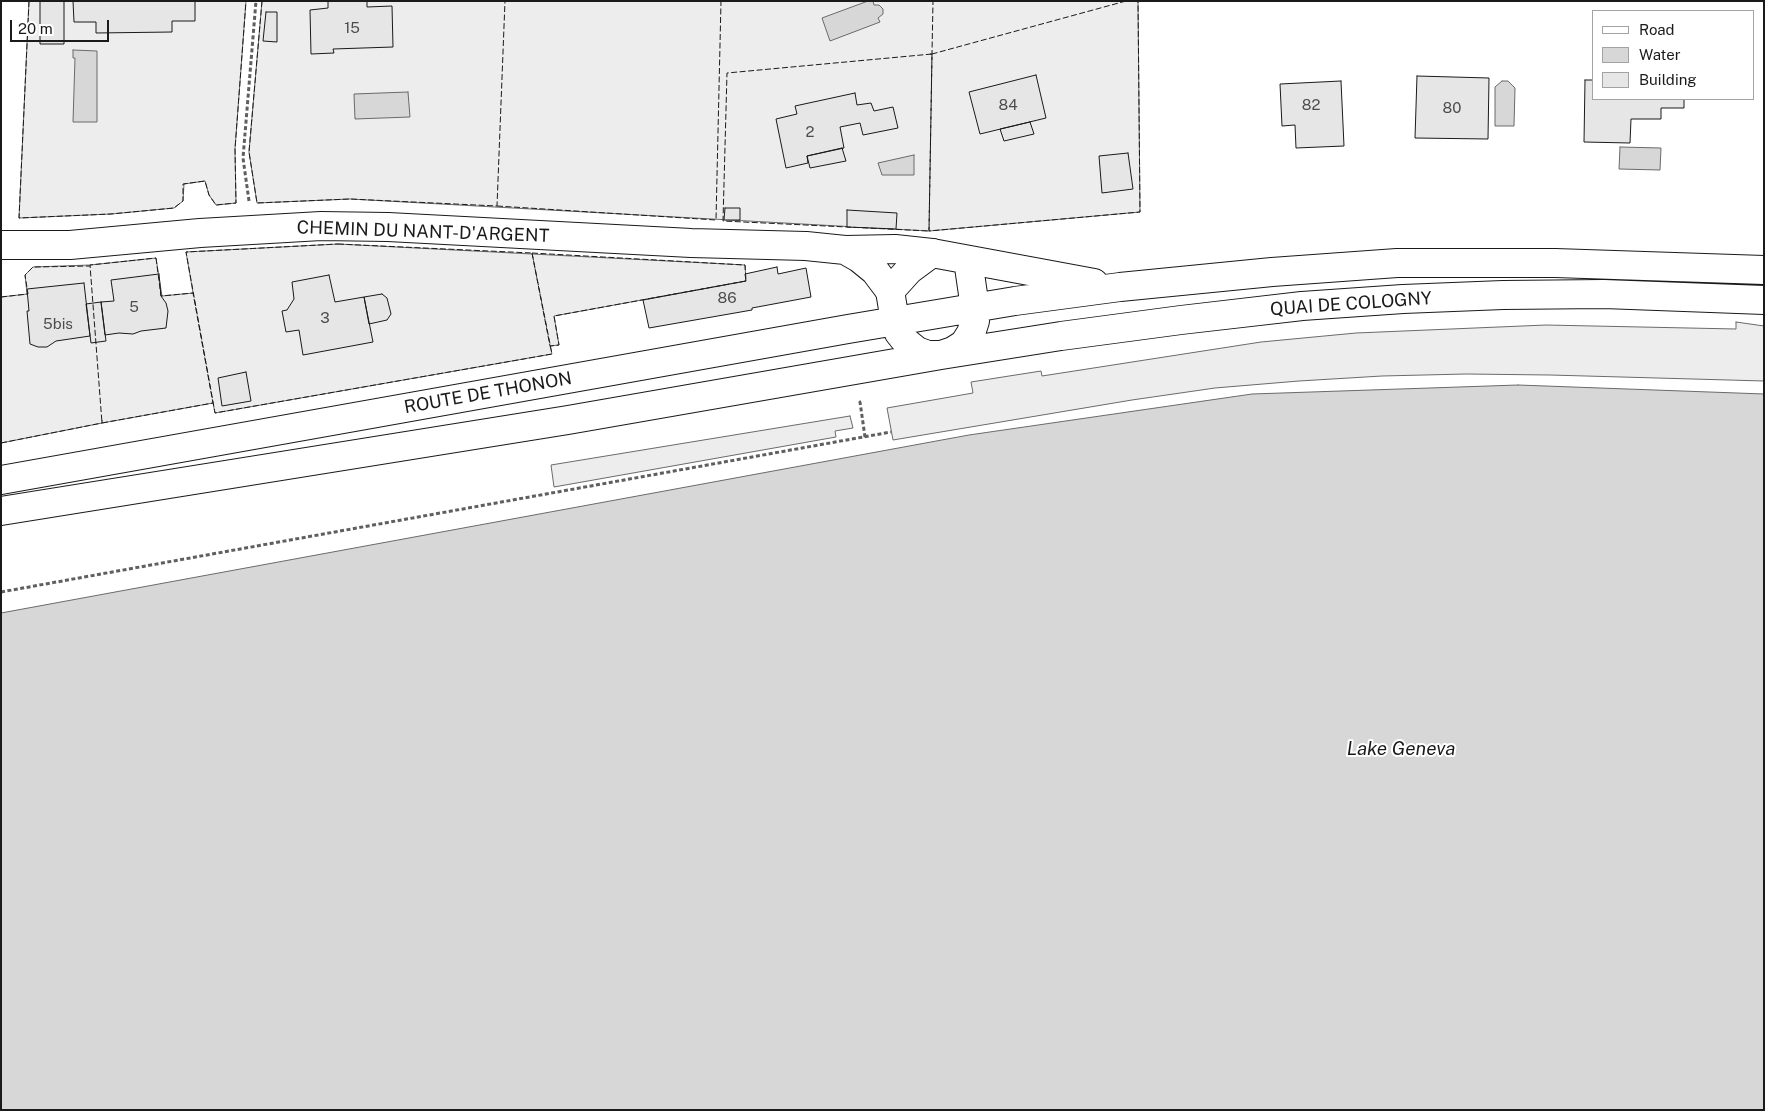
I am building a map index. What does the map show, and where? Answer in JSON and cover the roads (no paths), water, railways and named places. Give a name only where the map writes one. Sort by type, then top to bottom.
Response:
[{"type":"main road","name":"CHEMIN DU NANT-D'ARGENT","points":[[1,246],[70,245],[254,229],[321,226],[388,227],[650,241],[806,246],[845,250],[895,249],[932,253],[1120,287]]},
{"type":"main road","name":"CHEMIN DU NANT-D'ARGENT","points":[[845,250],[875,271],[890,291]]},
{"type":"main road","points":[[932,253],[909,270],[890,291],[895,321],[899,333],[907,344],[917,351],[928,355],[941,355]]},
{"type":"main road","points":[[1,511],[568,420],[941,355],[953,351],[964,344],[971,333],[975,321],[968,260]]},
{"type":"main road","name":"QUAI DE COLOGNY","points":[[975,308],[1120,287],[1272,272],[1397,263],[1556,263],[1764,270]]},
{"type":"main road","name":"QUAI DE COLOGNY","points":[[941,355],[1172,321],[1302,306],[1403,299],[1503,295],[1604,294],[1764,300]]},
{"type":"main road","name":"ROUTE DE THONON","points":[[1,480],[975,308]]},
{"type":"water","points":[[868,1],[873,1],[874,5],[879,5],[883,9],[883,14],[878,18],[880,22],[830,41],[822,18]]},
{"type":"water","points":[[73,50],[97,51],[97,122],[73,122],[75,58],[73,58]]},
{"type":"water","points":[[1502,81],[1508,81],[1515,88],[1514,126],[1495,126],[1495,87]]},
{"type":"water","points":[[408,92],[410,117],[355,119],[354,94]]},
{"type":"water","points":[[1620,147],[1661,148],[1660,170],[1619,169]]},
{"type":"water","points":[[914,155],[914,175],[882,175],[878,163]]},
{"type":"water","name":"Lake Geneva","points":[[1518,385],[1764,394],[1764,1110],[1,1110],[1,613],[969,435],[1252,394]]}]
